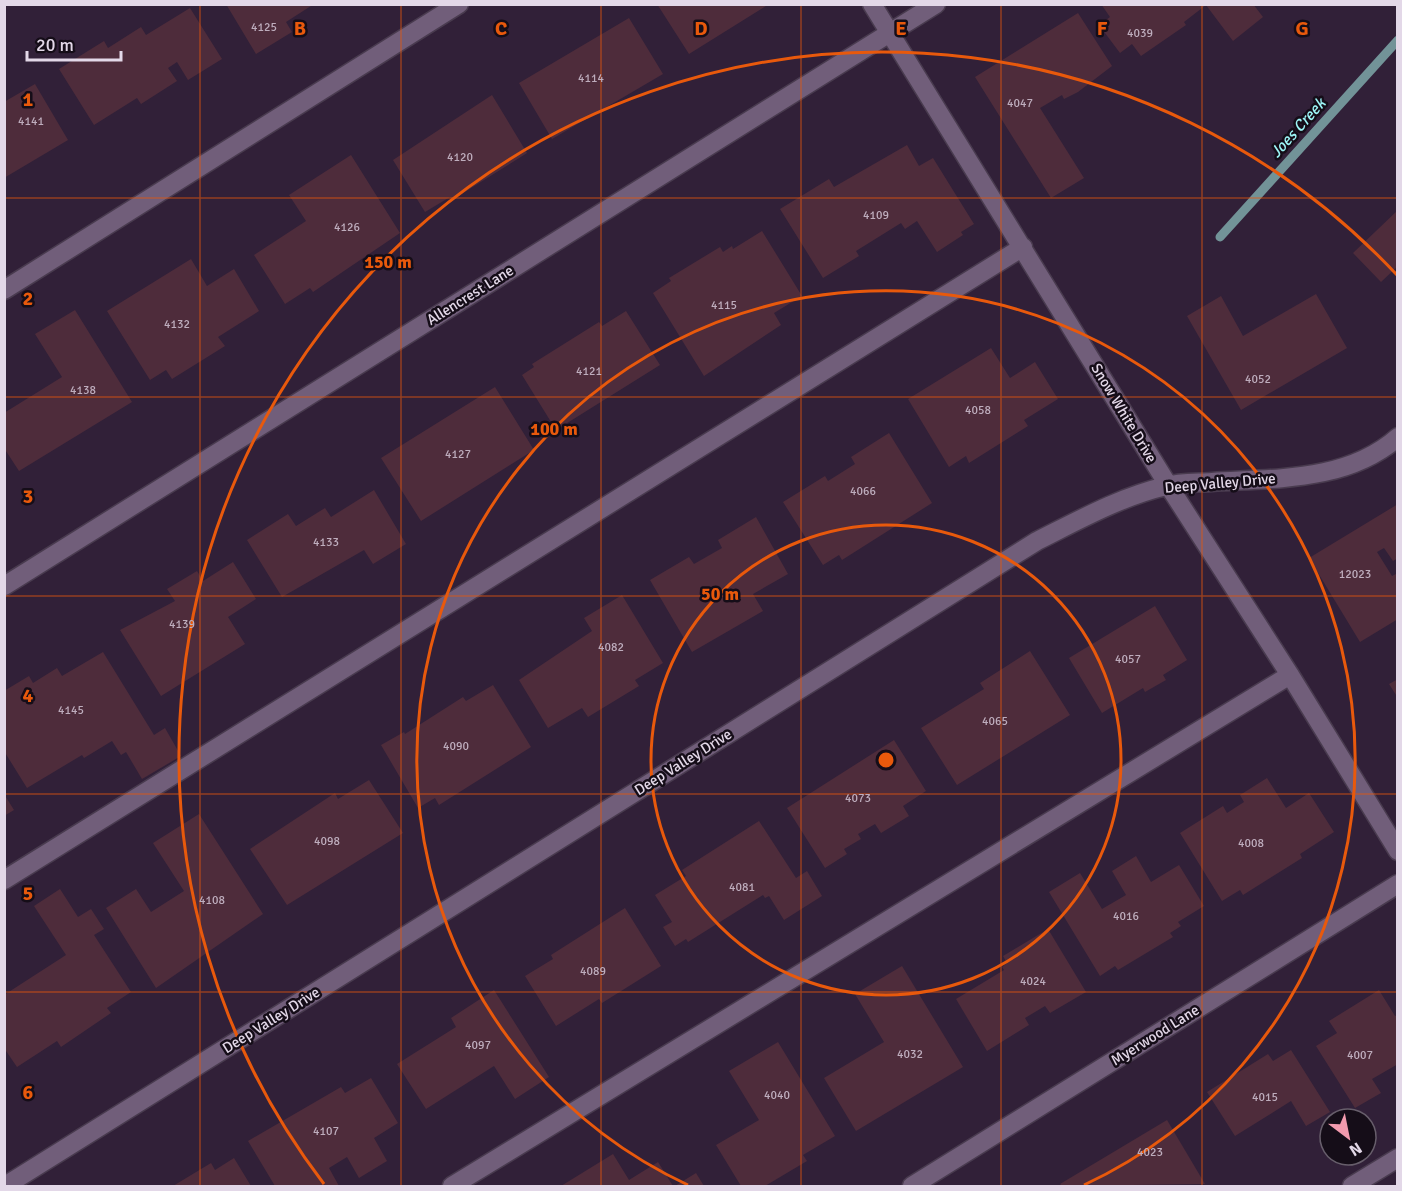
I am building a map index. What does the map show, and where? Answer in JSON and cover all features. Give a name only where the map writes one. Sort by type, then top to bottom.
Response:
[{"type":"street","points":[[4,290],[459,4]]},
{"type":"street","name":"Snow White Drive","points":[[872,4],[1168,485],[1290,675],[1398,851]]},
{"type":"street","name":"Allencrest Lane","points":[[4,586],[936,4]]},
{"type":"street","points":[[4,880],[1023,247]]},
{"type":"street","name":"Deep Valley Drive","points":[[5,1186],[1037,541],[1108,505],[1168,485],[1297,477],[1336,470],[1370,458],[1398,437]]},
{"type":"street","points":[[452,1186],[1290,675]]},
{"type":"street","name":"Myerwood Lane","points":[[912,1186],[1398,884]]},
{"type":"street","points":[[1352,1186],[1398,1158]]},
{"type":"building","points":[[226,4],[314,4],[286,22],[292,32],[256,54]]},
{"type":"building","points":[[657,4],[769,4],[689,54]]},
{"type":"building","points":[[1101,4],[1253,4],[1263,17],[1233,41],[1206,5],[1184,22],[1186,25],[1141,56],[1132,44],[1120,53],[1099,25],[1110,17]]},
{"type":"building","points":[[190,8],[222,59],[188,80],[177,62],[168,68],[177,81],[141,104],[137,98],[94,125],[59,69],[104,41],[108,48],[141,27],[146,35]]},
{"type":"building","points":[[1078,13],[1112,66],[1078,92],[1064,99],[1062,95],[1040,108],[1084,178],[1051,198],[975,77]]},
{"type":"building","points":[[629,18],[663,74],[552,139],[519,83]]},
{"type":"building","points":[[35,84],[68,140],[4,178],[4,102]]},
{"type":"building","points":[[492,95],[527,153],[452,200],[450,197],[425,212],[393,160]]},
{"type":"building","points":[[907,145],[919,166],[933,158],[974,224],[961,232],[963,235],[937,252],[917,221],[905,229],[901,223],[856,251],[859,256],[823,278],[780,209],[829,179],[834,187]]},
{"type":"building","points":[[351,155],[400,233],[313,292],[310,288],[285,304],[254,255],[306,221],[289,195]]},
{"type":"building","points":[[1398,210],[1398,266],[1381,282],[1353,253]]},
{"type":"building","points":[[762,231],[802,296],[774,313],[781,325],[704,376],[653,293],[671,281],[669,278],[720,247],[723,252],[732,246],[733,249]]},
{"type":"building","points":[[191,259],[207,286],[234,269],[259,311],[218,337],[225,346],[172,379],[166,370],[150,380],[107,311]]},
{"type":"building","points":[[1316,294],[1347,348],[1241,410],[1187,316],[1221,296],[1243,336]]},
{"type":"building","points":[[75,310],[132,402],[19,471],[4,448],[4,413],[62,377],[35,334]]},
{"type":"building","points":[[626,311],[660,365],[556,430],[522,375],[534,367],[532,364],[599,322],[602,326]]},
{"type":"building","points":[[991,348],[1010,378],[1035,362],[1058,399],[1024,420],[1028,426],[969,463],[966,456],[949,467],[908,399]]},
{"type":"building","points":[[495,387],[534,450],[421,521],[381,458]]},
{"type":"building","points":[[889,433],[932,503],[842,560],[839,555],[823,565],[783,502],[825,476],[828,481],[855,464],[851,457]]},
{"type":"building","points":[[374,490],[406,544],[373,564],[364,550],[282,597],[247,540],[288,514],[296,526],[325,508],[331,517]]},
{"type":"building","points":[[1398,504],[1398,558],[1393,561],[1384,548],[1377,552],[1392,576],[1398,573],[1398,619],[1360,642],[1309,558]]},
{"type":"building","points":[[756,517],[788,574],[753,594],[763,611],[692,652],[650,580],[689,557],[694,564],[722,548],[718,540]]},
{"type":"building","points":[[233,562],[256,599],[228,617],[245,644],[161,696],[120,630],[175,601],[167,589],[197,571],[203,581]]},
{"type":"building","points":[[622,595],[663,663],[635,680],[639,686],[588,717],[582,708],[548,728],[519,680],[592,631],[584,618]]},
{"type":"building","points":[[1155,606],[1187,660],[1163,675],[1166,680],[1145,692],[1143,688],[1102,713],[1069,658]]},
{"type":"building","points":[[1030,651],[1070,715],[957,785],[921,728],[984,689],[980,683]]},
{"type":"building","points":[[103,652],[154,735],[165,728],[181,756],[142,779],[126,752],[121,755],[112,741],[84,758],[82,755],[27,788],[4,751],[4,691],[29,676],[33,683],[57,668],[62,676]]},
{"type":"building","points":[[1398,679],[1398,698],[1389,684]]},
{"type":"building","points":[[493,685],[531,747],[439,805],[435,798],[418,808],[381,745],[404,732],[405,734],[463,697],[466,701]]},
{"type":"building","points":[[894,740],[926,791],[903,806],[909,816],[881,833],[875,824],[858,834],[861,839],[844,849],[847,854],[825,868],[787,808]]},
{"type":"building","points":[[1267,778],[1286,808],[1309,793],[1334,832],[1300,854],[1302,858],[1243,895],[1240,890],[1222,901],[1180,833],[1223,806],[1227,813],[1244,802],[1240,795]]},
{"type":"building","points":[[369,780],[403,833],[287,905],[250,849],[335,793],[338,799]]},
{"type":"building","points":[[4,794],[14,810],[4,816]]},
{"type":"building","points":[[199,814],[263,914],[156,988],[106,908],[136,889],[151,912],[184,891],[153,843]]},
{"type":"building","points":[[759,821],[796,878],[807,871],[822,896],[784,920],[769,896],[765,898],[763,895],[688,942],[686,939],[675,946],[663,927],[672,922],[655,895],[686,876],[682,870]]},
{"type":"building","points":[[1136,856],[1151,882],[1179,865],[1204,906],[1178,922],[1181,926],[1170,933],[1173,937],[1118,970],[1115,966],[1100,976],[1049,892],[1080,873],[1102,909],[1126,895],[1112,871]]},
{"type":"building","points":[[60,889],[78,917],[91,909],[104,929],[94,935],[131,992],[107,1008],[111,1013],[61,1047],[57,1041],[17,1067],[4,1048],[4,995],[66,955],[34,906]]},
{"type":"building","points":[[625,908],[661,966],[602,1003],[599,999],[556,1026],[525,976],[553,959],[551,955]]},
{"type":"building","points":[[1048,929],[1086,992],[1050,1013],[1045,1006],[1025,1018],[1029,1025],[987,1051],[956,999],[1004,970],[1002,967],[1007,963],[1003,956]]},
{"type":"building","points":[[902,966],[963,1067],[856,1131],[824,1078],[884,1042],[855,994]]},
{"type":"building","points":[[494,990],[549,1077],[515,1099],[494,1066],[426,1109],[397,1064],[456,1027],[451,1018]]},
{"type":"building","points":[[1379,990],[1395,1016],[1398,1015],[1398,1064],[1372,1079],[1381,1093],[1357,1107],[1354,1107],[1316,1046],[1337,1033],[1329,1021]]},
{"type":"building","points":[[778,1042],[835,1136],[803,1155],[807,1161],[765,1186],[741,1186],[716,1145],[759,1120],[729,1071]]},
{"type":"building","points":[[1291,1050],[1327,1107],[1318,1107],[1318,1119],[1306,1126],[1291,1101],[1235,1136],[1207,1092],[1268,1054],[1273,1061]]},
{"type":"building","points":[[371,1078],[398,1123],[374,1138],[387,1161],[359,1178],[347,1157],[329,1168],[339,1186],[275,1186],[248,1141],[341,1087],[345,1093]]},
{"type":"building","points":[[1167,1120],[1205,1184],[1062,1186],[1060,1184]]},
{"type":"building","points":[[613,1154],[629,1180],[658,1162],[673,1186],[561,1186]]},
{"type":"building","points":[[234,1158],[251,1186],[173,1186],[211,1163],[215,1170]]},
{"type":"building","points":[[696,1173],[704,1186],[675,1186]]},
{"type":"waterway","name":"Joes Creek","points":[[1220,237],[1398,40]]}]
